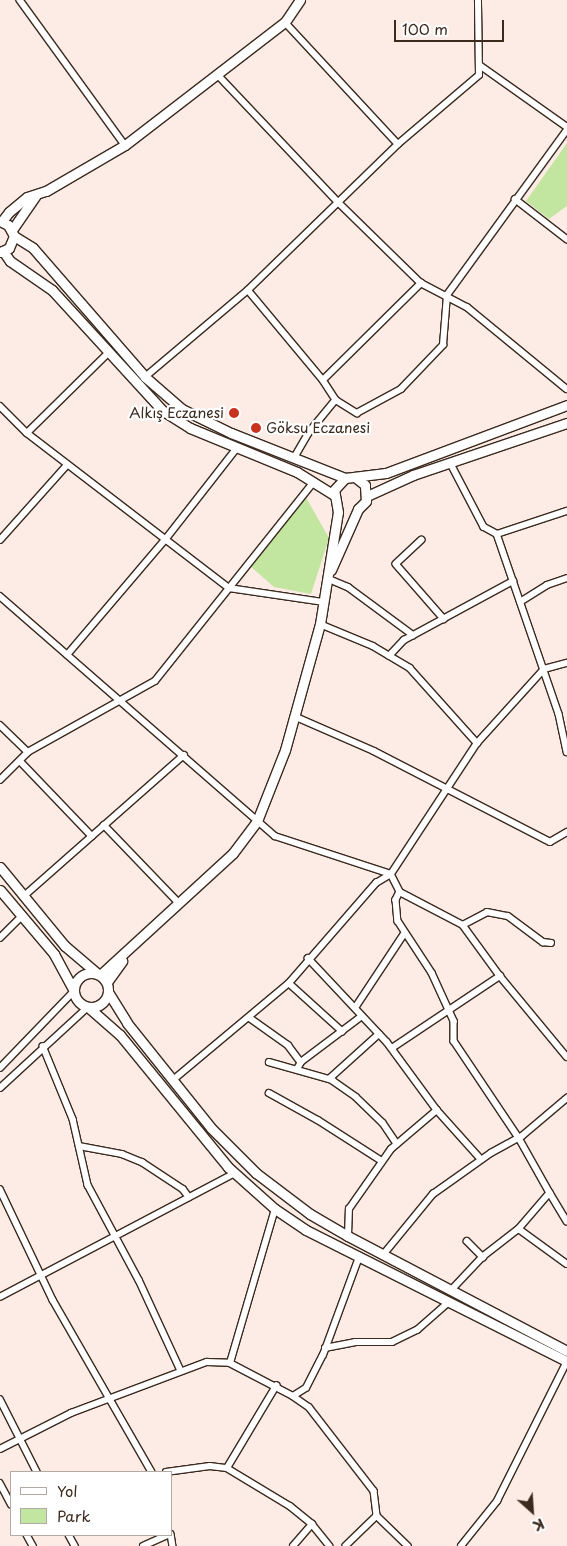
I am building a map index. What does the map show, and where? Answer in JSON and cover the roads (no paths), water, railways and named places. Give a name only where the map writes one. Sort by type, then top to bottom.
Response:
[{"type":"street","points":[[20,0],[125,144]]},
{"type":"street","points":[[145,377],[248,290],[398,144],[479,75],[481,66],[478,0]]},
{"type":"street","points":[[296,2],[285,22],[125,144],[36,195],[26,197],[1,221],[33,248],[145,377],[195,417],[345,478],[386,473],[567,405]]},
{"type":"street","points":[[285,22],[398,144]]},
{"type":"street","points":[[248,290],[323,380],[336,400],[357,414],[400,389],[442,345],[447,295],[566,131],[481,66]]},
{"type":"street","points":[[217,74],[338,202],[421,283],[435,293],[447,295],[467,307],[567,389]]},
{"type":"street","points":[[36,195],[13,233],[12,242],[2,251],[10,261],[52,290],[108,353],[164,411],[190,428],[314,482],[334,496]]},
{"type":"street","points":[[515,199],[567,239]]},
{"type":"street","points":[[323,380],[421,283]]},
{"type":"street","points":[[27,433],[108,353]]},
{"type":"street","points":[[295,457],[309,433],[336,400]]},
{"type":"street","points":[[0,406],[27,433],[229,588],[324,602]]},
{"type":"street","points":[[330,575],[358,509],[367,496],[450,462],[567,423]]},
{"type":"street","points":[[67,655],[165,540],[237,448]]},
{"type":"street","points":[[450,462],[484,528],[497,534],[567,511]]},
{"type":"street","points":[[0,540],[68,465]]},
{"type":"street","points":[[0,1068],[74,991],[81,976],[101,977],[233,853],[257,821],[285,750],[320,624],[330,575],[338,506],[334,496],[336,485],[345,478]]},
{"type":"street","points":[[356,478],[365,485],[367,496]]},
{"type":"street","points":[[0,780],[28,752],[155,681],[314,482]]},
{"type":"street","points":[[338,506],[348,511],[358,509]]},
{"type":"street","points":[[497,534],[559,714],[567,752]]},
{"type":"street","points":[[422,540],[396,564],[444,620]]},
{"type":"street","points":[[330,575],[348,586],[413,636]]},
{"type":"street","points":[[520,602],[547,585],[567,578]]},
{"type":"street","points":[[389,656],[413,636],[513,581]]},
{"type":"street","points":[[0,596],[275,836],[391,874],[400,892],[463,925],[500,976],[567,1057]]},
{"type":"street","points":[[320,624],[389,656],[410,668],[477,743]]},
{"type":"street","points":[[173,1080],[250,1018],[289,983],[308,958],[376,883],[391,874],[444,790],[477,743],[544,669],[567,663]]},
{"type":"street","points":[[294,716],[374,751],[444,790],[550,842],[567,832]]},
{"type":"street","points":[[0,725],[28,752]]},
{"type":"street","points":[[24,896],[184,755]]},
{"type":"street","points":[[20,761],[92,836]]},
{"type":"street","points":[[104,825],[179,904]]},
{"type":"street","points":[[0,867],[65,946],[101,977],[127,1024],[211,1128],[256,1173],[310,1214],[348,1236],[567,1351]]},
{"type":"street","points":[[0,890],[54,954],[79,1002],[88,1007],[120,1035],[235,1173],[275,1209],[306,1230],[567,1361],[497,1501],[460,1546]]},
{"type":"street","points":[[400,892],[396,900],[398,920],[404,934],[432,973],[454,1021],[454,1041],[519,1138],[567,1221]]},
{"type":"street","points":[[463,925],[488,912],[508,916],[543,942],[551,943]]},
{"type":"street","points":[[0,938],[22,916]]},
{"type":"street","points":[[355,1008],[404,934]]},
{"type":"street","points":[[308,958],[392,1048],[437,1110],[480,1159]]},
{"type":"street","points":[[392,1048],[448,1008],[500,976]]},
{"type":"street","points":[[289,983],[342,1031]]},
{"type":"street","points":[[0,1088],[43,1046],[88,1007],[104,1002],[108,992]]},
{"type":"street","points":[[297,1069],[301,1062],[362,1016]]},
{"type":"street","points":[[250,1018],[288,1045],[301,1062]]},
{"type":"street","points":[[329,1079],[379,1034]]},
{"type":"street","points":[[43,1046],[73,1120],[88,1185],[181,1371]]},
{"type":"street","points":[[269,1062],[329,1079],[356,1097],[383,1123],[397,1144]]},
{"type":"street","points":[[269,1093],[318,1120],[382,1162]]},
{"type":"street","points":[[383,1255],[433,1194],[480,1159],[519,1138],[567,1098]]},
{"type":"street","points":[[348,1236],[349,1209],[382,1162],[397,1144],[437,1110]]},
{"type":"street","points":[[79,1146],[122,1154],[142,1162],[183,1189],[189,1197]]},
{"type":"street","points":[[0,1297],[235,1173]]},
{"type":"street","points":[[0,1189],[42,1276],[151,1471]]},
{"type":"street","points":[[452,1290],[483,1256],[519,1229],[550,1194]]},
{"type":"street","points":[[230,1363],[275,1209]]},
{"type":"street","points":[[519,1229],[567,1264]]},
{"type":"street","points":[[467,1241],[483,1256]]},
{"type":"street","points":[[293,1396],[306,1388],[325,1348],[359,1257]]},
{"type":"street","points":[[325,1348],[355,1342],[392,1342],[417,1330],[449,1302]]},
{"type":"street","points":[[0,1449],[71,1413],[181,1371],[207,1362],[230,1363],[276,1386],[309,1407],[358,1467],[374,1491],[377,1516],[408,1546]]},
{"type":"street","points":[[227,1468],[276,1386]]},
{"type":"street","points":[[0,1399],[36,1471]]},
{"type":"street","points":[[172,1471],[210,1466],[227,1468],[290,1506],[312,1524],[330,1546]]},
{"type":"street","points":[[0,1483],[10,1502]]},
{"type":"street","points":[[346,1546],[377,1516]]},
{"type":"street","points":[[293,1546],[312,1524]]},
{"type":"street","points":[[143,1546],[166,1536]]},
{"type":"place","name":"Alkış Eczanesi","points":[[234,413]]},
{"type":"place","name":"Göksu Eczanesi","points":[[256,428]]}]
